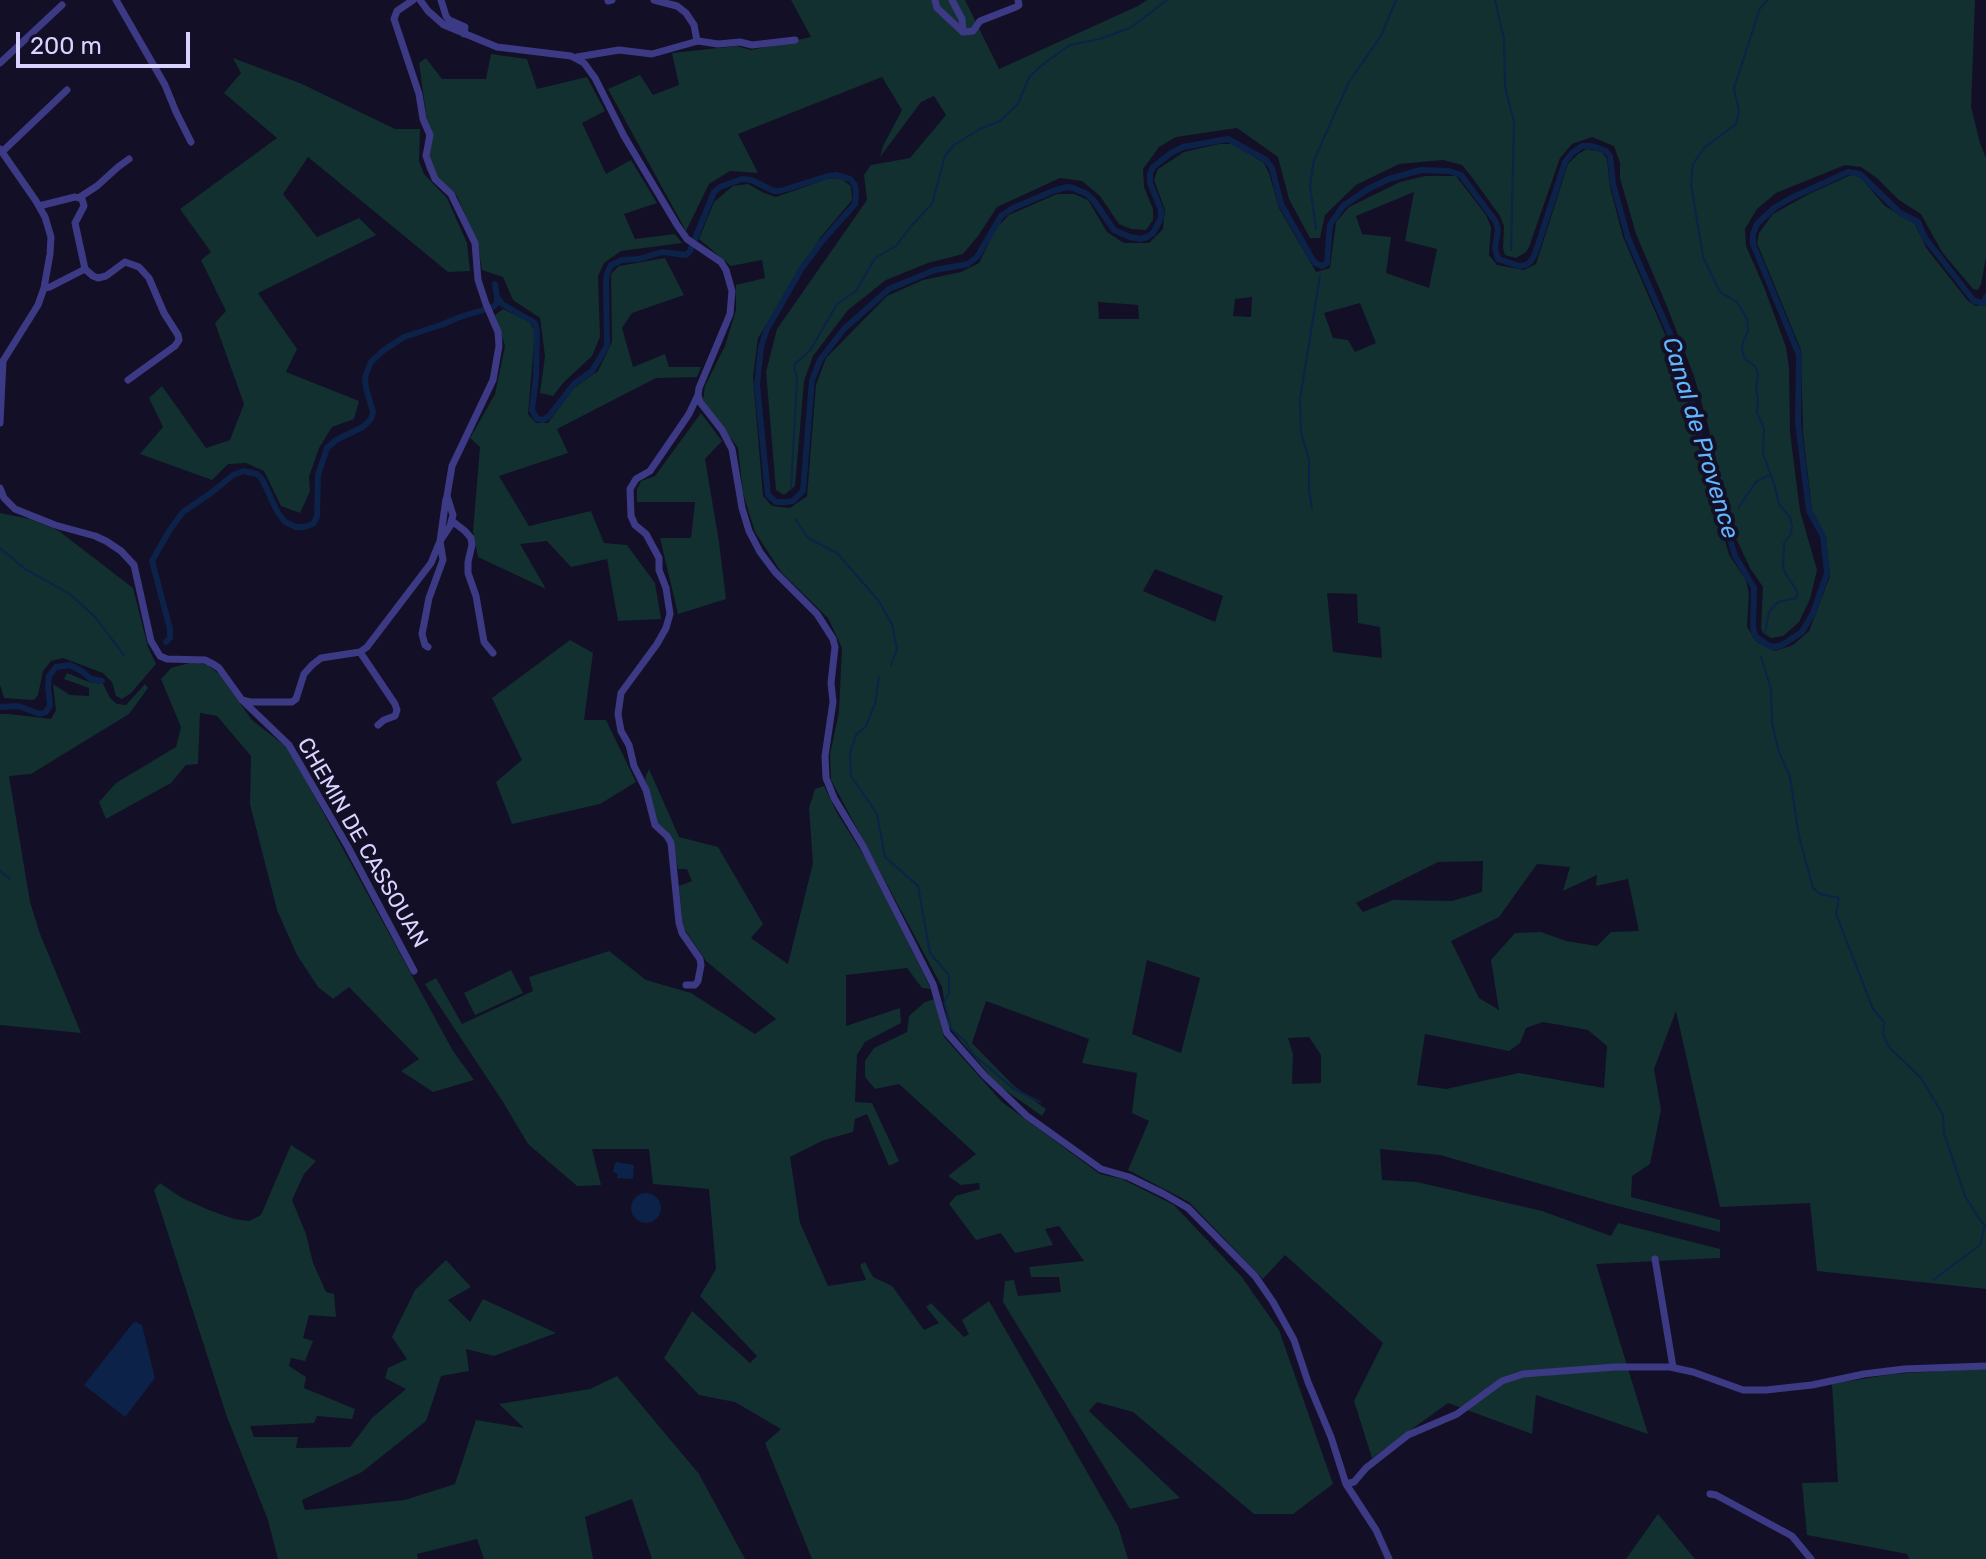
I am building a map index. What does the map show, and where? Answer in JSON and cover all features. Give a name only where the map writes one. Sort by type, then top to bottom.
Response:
[{"type":"street","points":[[116,0],[165,85],[191,142]]},
{"type":"street","points":[[413,0],[397,11],[394,19],[430,135],[426,156],[435,179],[451,194],[475,243],[478,280],[498,332],[499,346],[493,380],[452,466],[440,541],[443,560],[429,598],[422,634],[428,647]]},
{"type":"street","points":[[433,0],[422,4],[444,25],[464,34],[497,47],[575,58],[619,50],[652,54],[697,41],[752,45],[795,40]]},
{"type":"street","points":[[441,0],[446,16],[465,27],[464,34]]},
{"type":"street","points":[[654,0],[682,9],[694,25],[697,41]]},
{"type":"street","points":[[935,0],[937,8],[963,32],[973,31],[980,21],[1016,7],[1018,0]]},
{"type":"street","points":[[952,0],[962,19],[963,32]]},
{"type":"street","points":[[0,63],[62,5]]},
{"type":"street","points":[[575,58],[584,63],[595,78],[624,136],[687,239],[721,262],[730,280],[732,302],[727,326],[689,414],[650,471],[636,479],[630,489],[631,516],[635,525],[646,534],[659,558],[670,614],[657,644],[621,693],[618,714],[621,731],[646,790],[655,825],[671,843],[679,923],[701,965],[698,981],[695,985],[686,985]]},
{"type":"street","points":[[0,423],[3,361],[33,314],[44,288],[51,237],[39,206],[1,150],[67,90]]},
{"type":"street","points":[[39,206],[80,197],[129,159]]},
{"type":"street","points":[[80,197],[84,206],[75,223],[85,269],[98,278],[125,262],[135,264],[149,278],[164,313],[178,335],[175,346],[128,380]]},
{"type":"street","points":[[44,288],[85,269]]},
{"type":"street","points":[[698,395],[732,449],[742,508],[760,552],[775,572],[817,614],[833,639],[833,702],[825,756],[826,778],[933,984],[947,1033],[1027,1116],[1101,1169],[1129,1177],[1188,1208],[1255,1276],[1294,1340],[1346,1484],[1376,1530],[1389,1559]]},
{"type":"street","name":"CHEMIN DE CASSOUAN","points":[[0,488],[4,498],[15,509],[95,536],[121,551],[134,565],[156,652],[167,659],[205,660],[219,668],[242,700],[289,745],[414,971]]},
{"type":"street","points":[[242,700],[292,702],[296,699],[304,674],[321,658],[360,652],[367,647],[431,563],[452,521],[447,496]]},
{"type":"street","points":[[452,521],[471,538],[468,573],[476,596],[484,642],[493,653]]},
{"type":"street","points":[[360,652],[397,710],[395,716],[378,725]]},
{"type":"street","points":[[1655,1259],[1673,1367]]},
{"type":"street","points":[[1346,1484],[1354,1482],[1400,1440],[1457,1414],[1502,1381],[1534,1372],[1673,1367],[1743,1390],[1784,1389],[1904,1369],[1986,1366]]},
{"type":"street","points":[[1710,1494],[1792,1536],[1811,1559]]},
{"type":"green space","points":[[791,0],[965,0],[999,69],[1147,0],[1975,0],[1971,107],[1986,158],[1986,257],[1981,284],[1978,290],[1973,289],[1942,252],[1921,214],[1899,200],[1861,167],[1845,165],[1776,193],[1757,209],[1745,229],[1746,246],[1786,347],[1790,432],[1800,511],[1817,570],[1810,599],[1799,622],[1783,636],[1771,638],[1761,628],[1763,587],[1736,538],[1694,376],[1636,234],[1614,146],[1592,137],[1572,144],[1560,158],[1529,247],[1516,258],[1505,255],[1504,226],[1500,216],[1471,176],[1462,165],[1443,160],[1399,164],[1356,185],[1325,215],[1320,238],[1310,238],[1289,199],[1278,157],[1237,128],[1176,137],[1159,147],[1143,169],[1144,187],[1153,209],[1153,220],[1146,230],[1119,224],[1100,196],[1082,181],[1060,178],[997,207],[963,254],[928,263],[886,280],[848,310],[813,356],[804,381],[795,486],[784,495],[776,490],[766,372],[777,329],[867,200],[864,175],[871,165],[910,158],[946,115],[934,96],[921,102],[880,157],[902,110],[882,77],[738,134],[758,173],[730,171],[709,184],[686,231],[608,89],[640,75],[653,95],[679,85],[672,53],[737,46],[751,50],[811,37]]},
{"type":"green space","points":[[491,54],[527,59],[537,89],[587,77],[605,111],[582,123],[606,174],[631,160],[657,203],[624,214],[635,239],[675,234],[682,243],[621,251],[604,263],[598,276],[600,337],[592,356],[553,396],[540,393],[545,356],[540,318],[513,300],[503,277],[482,270],[478,245],[457,196],[427,171],[424,159],[427,121],[419,63],[426,58],[442,79],[486,79]]},
{"type":"green space","points":[[233,58],[302,84],[395,129],[420,129],[419,161],[424,174],[447,198],[467,243],[470,271],[448,272],[308,157],[283,194],[317,237],[359,218],[376,235],[258,293],[297,349],[286,372],[359,401],[354,419],[332,427],[319,448],[309,477],[310,491],[300,513],[281,506],[264,471],[246,463],[228,464],[212,480],[140,454],[163,427],[149,398],[162,386],[206,448],[230,440],[244,404],[215,323],[226,311],[201,260],[211,252],[180,209],[277,138],[224,93],[241,73]]},
{"type":"green space","points":[[1233,144],[1264,163],[1279,208],[1316,272],[1330,268],[1336,222],[1349,207],[1400,182],[1425,176],[1456,176],[1486,215],[1491,227],[1489,255],[1497,265],[1524,270],[1536,264],[1568,164],[1587,149],[1602,152],[1607,159],[1610,187],[1623,237],[1679,367],[1729,555],[1746,580],[1749,594],[1747,627],[1757,642],[1775,651],[1793,645],[1809,631],[1830,576],[1826,537],[1812,510],[1803,433],[1801,350],[1757,243],[1759,233],[1773,214],[1809,194],[1851,175],[1860,177],[1885,206],[1915,224],[1927,249],[1968,301],[1976,306],[1986,304],[1986,1289],[1817,1271],[1810,1203],[1720,1207],[1676,1011],[1654,1069],[1661,1110],[1650,1164],[1632,1176],[1631,1197],[1720,1220],[1720,1232],[1440,1155],[1380,1149],[1382,1180],[1417,1182],[1542,1211],[1611,1236],[1618,1223],[1720,1249],[1720,1258],[1596,1264],[1648,1434],[1536,1395],[1532,1434],[1448,1403],[1372,1458],[1354,1401],[1383,1343],[1285,1255],[1263,1279],[1189,1202],[1128,1170],[1149,1121],[1132,1113],[1137,1073],[1082,1063],[1089,1039],[986,1001],[972,1043],[1014,1086],[1046,1109],[1042,1116],[998,1085],[948,1026],[942,987],[831,780],[830,754],[839,712],[842,648],[828,618],[781,572],[755,532],[743,493],[738,448],[703,400],[705,386],[725,346],[736,310],[736,285],[765,278],[762,260],[731,266],[699,239],[714,202],[733,186],[748,184],[776,197],[827,179],[840,178],[851,186],[852,200],[820,238],[758,338],[753,377],[763,496],[772,506],[790,508],[807,496],[816,385],[826,358],[887,296],[923,280],[961,272],[979,263],[996,228],[1009,215],[1057,194],[1074,194],[1088,200],[1107,232],[1124,243],[1149,243],[1163,229],[1165,210],[1154,180],[1158,169],[1184,152]],"holes":[[[1414,192],[1405,241],[1437,249],[1429,288],[1386,273],[1391,237],[1362,234],[1356,216]],[[1252,297],[1251,317],[1233,316],[1235,299]],[[1098,302],[1138,305],[1139,319],[1099,319]],[[1360,303],[1376,343],[1355,352],[1348,340],[1333,338],[1324,313]],[[1155,569],[1223,596],[1215,622],[1143,591]],[[1327,593],[1357,594],[1358,623],[1380,627],[1382,658],[1333,652]],[[1483,861],[1482,892],[1452,901],[1393,900],[1363,912],[1356,903],[1438,862]],[[1537,864],[1570,867],[1563,891],[1597,875],[1596,886],[1628,879],[1639,931],[1611,932],[1597,946],[1566,941],[1541,932],[1515,933],[1491,960],[1499,1010],[1479,998],[1451,941],[1499,917]],[[1147,960],[1200,978],[1181,1053],[1132,1034]],[[1543,1022],[1588,1030],[1607,1046],[1604,1088],[1519,1073],[1446,1089],[1417,1085],[1425,1034],[1509,1051],[1520,1043],[1526,1028]],[[1309,1037],[1321,1055],[1321,1083],[1292,1084],[1293,1054],[1288,1038]]]},
{"type":"green space","points":[[665,258],[684,295],[632,313],[622,328],[633,367],[665,354],[669,367],[701,367],[697,377],[656,378],[557,429],[568,453],[499,476],[529,526],[591,511],[604,543],[627,545],[655,583],[661,619],[618,621],[607,559],[571,567],[547,541],[520,544],[546,589],[478,557],[473,531],[480,447],[470,438],[495,394],[505,346],[495,315],[503,309],[530,322],[535,332],[528,414],[536,423],[548,423],[574,388],[598,371],[612,342],[611,274],[619,266]]},
{"type":"green space","points":[[701,413],[722,441],[705,459],[726,599],[678,614],[660,538],[691,538],[695,502],[637,502],[637,489],[641,481],[655,476]]},
{"type":"green space","points":[[0,513],[30,519],[59,531],[133,588],[148,647],[156,664],[131,693],[122,699],[116,696],[112,682],[103,673],[63,658],[51,661],[43,671],[34,700],[4,698],[0,685]]},
{"type":"green space","points":[[570,640],[593,653],[584,720],[606,720],[636,782],[600,804],[512,824],[496,782],[522,760],[492,698]]},
{"type":"green space","points":[[193,662],[208,665],[219,674],[252,720],[288,748],[453,1051],[474,1080],[433,1092],[401,1071],[419,1059],[349,987],[333,999],[318,987],[297,955],[277,910],[250,804],[251,756],[217,716],[200,713],[198,764],[186,765],[171,783],[106,819],[99,802],[116,783],[176,747],[181,727],[161,679],[171,668]]},
{"type":"green space","points":[[67,673],[103,684],[117,704],[126,705],[145,684],[148,688],[129,714],[31,774],[9,776],[30,902],[81,1033],[0,1025],[0,714],[51,719],[56,710],[53,684],[70,695],[89,696],[89,688],[64,679]]},
{"type":"green space","points":[[649,769],[679,837],[718,847],[763,924],[751,938],[788,964],[813,863],[809,808],[815,789],[824,786],[868,862],[931,989],[922,988],[907,968],[846,975],[846,1026],[900,1008],[901,1023],[865,1042],[857,1055],[855,1102],[872,1103],[899,1161],[889,1166],[867,1114],[855,1119],[853,1132],[824,1140],[790,1157],[800,1223],[828,1286],[866,1280],[860,1265],[865,1262],[873,1277],[892,1286],[924,1330],[939,1323],[926,1307],[931,1303],[964,1337],[969,1334],[962,1320],[989,1301],[1118,1526],[1128,1559],[812,1559],[765,1443],[781,1429],[735,1402],[699,1395],[664,1358],[692,1311],[750,1363],[757,1356],[700,1296],[716,1269],[709,1189],[653,1184],[649,1149],[592,1149],[601,1185],[577,1186],[528,1144],[425,984],[436,978],[462,1024],[533,991],[529,977],[609,951],[646,980],[691,993],[755,1034],[776,1019],[706,961],[683,927],[679,886],[692,881],[687,869],[678,869],[672,838],[658,824],[645,778]]},
{"type":"green space","points":[[511,970],[523,993],[475,1015],[464,993]]},
{"type":"green space","points":[[935,999],[944,1037],[1002,1102],[1100,1174],[1122,1179],[1174,1205],[1241,1276],[1279,1330],[1333,1484],[1293,1514],[1254,1514],[1133,1412],[1097,1402],[1089,1411],[1180,1498],[1130,1509],[1003,1302],[1005,1281],[1014,1280],[1018,1296],[1061,1292],[1059,1277],[1031,1277],[1029,1267],[1084,1261],[1059,1226],[1045,1229],[1053,1245],[1015,1253],[1001,1233],[976,1240],[949,1204],[956,1196],[980,1189],[979,1183],[961,1185],[948,1176],[976,1154],[899,1084],[875,1089],[865,1077],[865,1061],[874,1048],[907,1032],[909,1016],[925,1002]]},
{"type":"green space","points":[[291,1145],[316,1161],[304,1174],[292,1200],[306,1234],[313,1263],[326,1292],[334,1294],[336,1317],[309,1315],[303,1338],[313,1341],[305,1361],[291,1358],[289,1366],[306,1377],[304,1388],[355,1409],[352,1419],[317,1416],[314,1423],[250,1426],[254,1437],[298,1437],[296,1448],[350,1447],[372,1418],[406,1389],[385,1378],[388,1368],[407,1359],[392,1337],[415,1290],[446,1260],[471,1287],[448,1300],[470,1322],[483,1299],[556,1333],[494,1356],[466,1349],[469,1371],[441,1376],[426,1421],[362,1472],[302,1500],[305,1510],[405,1500],[455,1484],[476,1420],[524,1428],[499,1404],[590,1389],[617,1376],[699,1474],[745,1559],[652,1559],[632,1499],[585,1517],[593,1559],[484,1559],[477,1539],[417,1554],[418,1559],[278,1559],[268,1520],[227,1417],[154,1190],[160,1183],[182,1198],[209,1210],[249,1221],[261,1215]]},
{"type":"green space","points":[[1986,1368],[1986,1559],[1909,1559],[1907,1554],[1807,1535],[1802,1483],[1838,1482],[1832,1384],[1893,1374]]},
{"type":"green space","points":[[1658,1514],[1695,1559],[1626,1559]]},
{"type":"water","points":[[617,1162],[634,1165],[633,1179],[617,1178],[618,1174],[613,1172]]},
{"type":"water","points":[[646,1193],[657,1197],[661,1208],[657,1219],[646,1223],[635,1219],[631,1208],[635,1197]]},
{"type":"water","points":[[136,1322],[142,1325],[155,1378],[125,1417],[84,1385]]},
{"type":"waterway","points":[[791,489],[797,381],[794,365],[811,349],[837,304],[856,291],[875,258],[896,246],[932,204],[945,156],[954,145],[1000,121],[1018,104],[1029,77],[1070,45],[1100,39],[1130,28],[1167,0]]},
{"type":"waterway","points":[[1316,229],[1310,186],[1314,160],[1349,82],[1381,36],[1396,0]]},
{"type":"waterway","points":[[1495,0],[1504,39],[1505,87],[1514,122],[1511,250]]},
{"type":"waterway","points":[[1765,632],[1769,612],[1778,602],[1796,598],[1798,593],[1783,569],[1784,543],[1791,534],[1792,526],[1790,517],[1779,504],[1763,453],[1764,428],[1757,413],[1758,373],[1742,351],[1748,331],[1747,319],[1737,302],[1720,292],[1703,257],[1691,184],[1693,164],[1705,147],[1736,124],[1739,111],[1734,88],[1760,8],[1768,0]]},
{"type":"waterway","name":"Canal de Provence","points":[[497,297],[502,304],[535,323],[536,377],[532,410],[537,419],[543,420],[574,384],[592,371],[607,346],[606,282],[611,265],[662,252],[686,255],[714,192],[742,179],[774,191],[828,176],[850,179],[855,185],[855,204],[802,268],[767,329],[761,347],[757,385],[768,495],[776,502],[793,501],[803,491],[812,380],[820,360],[844,329],[889,289],[935,270],[968,264],[977,257],[1001,216],[1013,208],[1053,191],[1073,188],[1094,201],[1114,230],[1130,237],[1147,237],[1153,233],[1161,218],[1150,183],[1153,167],[1183,147],[1228,139],[1266,160],[1272,168],[1281,204],[1315,263],[1322,266],[1327,263],[1330,225],[1343,206],[1389,179],[1421,170],[1449,171],[1461,175],[1496,222],[1495,248],[1498,259],[1519,266],[1526,265],[1535,254],[1565,162],[1582,146],[1592,146],[1606,151],[1610,156],[1613,184],[1628,238],[1684,366],[1702,447],[1735,556],[1754,588],[1755,636],[1775,647],[1802,632],[1813,613],[1827,573],[1823,536],[1809,511],[1798,423],[1799,355],[1753,244],[1757,224],[1791,198],[1848,172],[1860,174],[1900,213],[1918,222],[1925,238],[1974,301],[1983,303],[1986,297]]},
{"type":"waterway","points":[[1312,508],[1309,460],[1301,433],[1300,399],[1320,276]]},
{"type":"waterway","points":[[495,284],[497,297]]},
{"type":"waterway","name":"Canal de Provence","points":[[166,642],[170,638],[170,629],[152,561],[183,512],[233,475],[244,471],[257,474],[262,479],[285,522],[296,527],[313,524],[317,517],[318,475],[327,448],[371,419],[373,412],[365,377],[371,362],[404,337],[493,307],[497,297]]},
{"type":"waterway","points":[[1738,508],[1756,482],[1769,475]]},
{"type":"waterway","points":[[795,519],[808,538],[837,553],[878,600],[892,624],[897,649],[891,665]]},
{"type":"waterway","points":[[0,548],[25,569],[70,594],[95,617],[124,655]]},
{"type":"waterway","points":[[1761,657],[1771,689],[1772,723],[1779,752],[1790,777],[1799,836],[1813,888],[1820,894],[1839,898],[1836,914],[1873,1009],[1884,1022],[1883,1034],[1889,1047],[1921,1078],[1943,1115],[1944,1133],[1965,1196],[1985,1225],[1980,1245],[1933,1280]]},
{"type":"waterway","name":"Canal de Provence","points":[[0,707],[18,706],[40,714],[46,712],[50,705],[49,676],[56,667],[70,665],[91,679],[102,681]]},
{"type":"waterway","points":[[879,677],[875,704],[866,726],[856,735],[850,753],[851,776],[877,814],[885,857],[918,886],[930,953],[949,975],[949,993],[944,1002],[952,1030],[965,1041],[973,1054],[1014,1089],[1040,1102]]},
{"type":"waterway","points":[[0,871],[10,879]]}]
